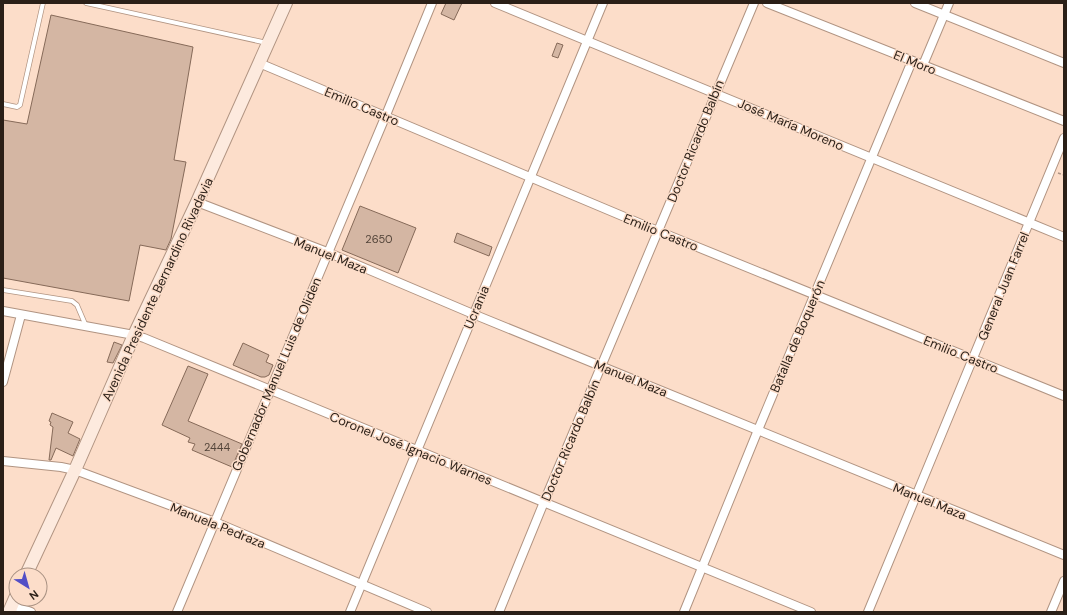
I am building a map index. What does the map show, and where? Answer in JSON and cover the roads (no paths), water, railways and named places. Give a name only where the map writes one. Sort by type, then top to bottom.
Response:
[{"type":"street","name":"Avenida Presidente Bernardino Rivadavia","points":[[30,567],[75,470],[134,335],[260,64],[286,3]]},
{"type":"street","name":"Gobernador Manuel Luis de Oliden","points":[[177,612],[327,252],[386,116],[432,3]]},
{"type":"street","name":"José María Moreno","points":[[495,3],[1064,237]]},
{"type":"street","name":"Ucrania","points":[[350,612],[603,3]]},
{"type":"street","name":"Doctor Ricardo Balbín","points":[[499,612],[715,93],[754,3]]},
{"type":"street","name":"El Moro","points":[[767,3],[1064,121]]},
{"type":"street","points":[[915,3],[1064,63]]},
{"type":"street","points":[[923,65],[949,3]]},
{"type":"street","name":"Batalla de Boquerón","points":[[684,612],[758,430],[912,61]]},
{"type":"street","name":"Emilio Castro","points":[[260,64],[658,231],[1064,396]]},
{"type":"street","name":"General Juan Farrel","points":[[868,612],[1064,138]]},
{"type":"street","name":"Manuel Maza","points":[[197,202],[327,252],[473,314],[916,496],[1064,555]]},
{"type":"street","name":"Coronel José Ignacio Warnes","points":[[3,311],[134,335],[811,612]]},
{"type":"street","points":[[3,382],[21,315]]},
{"type":"street","name":"Manuela Pedraza","points":[[3,461],[61,467],[75,470],[215,522],[427,612]]},
{"type":"street","points":[[1051,612],[1064,580]]},
{"type":"street","points":[[19,607],[31,612]]},
{"type":"lane","points":[[3,104],[17,107],[20,105],[43,3]]},
{"type":"lane","points":[[86,3],[268,44]]},
{"type":"lane","points":[[3,290],[72,301],[77,305],[86,326]]}]
